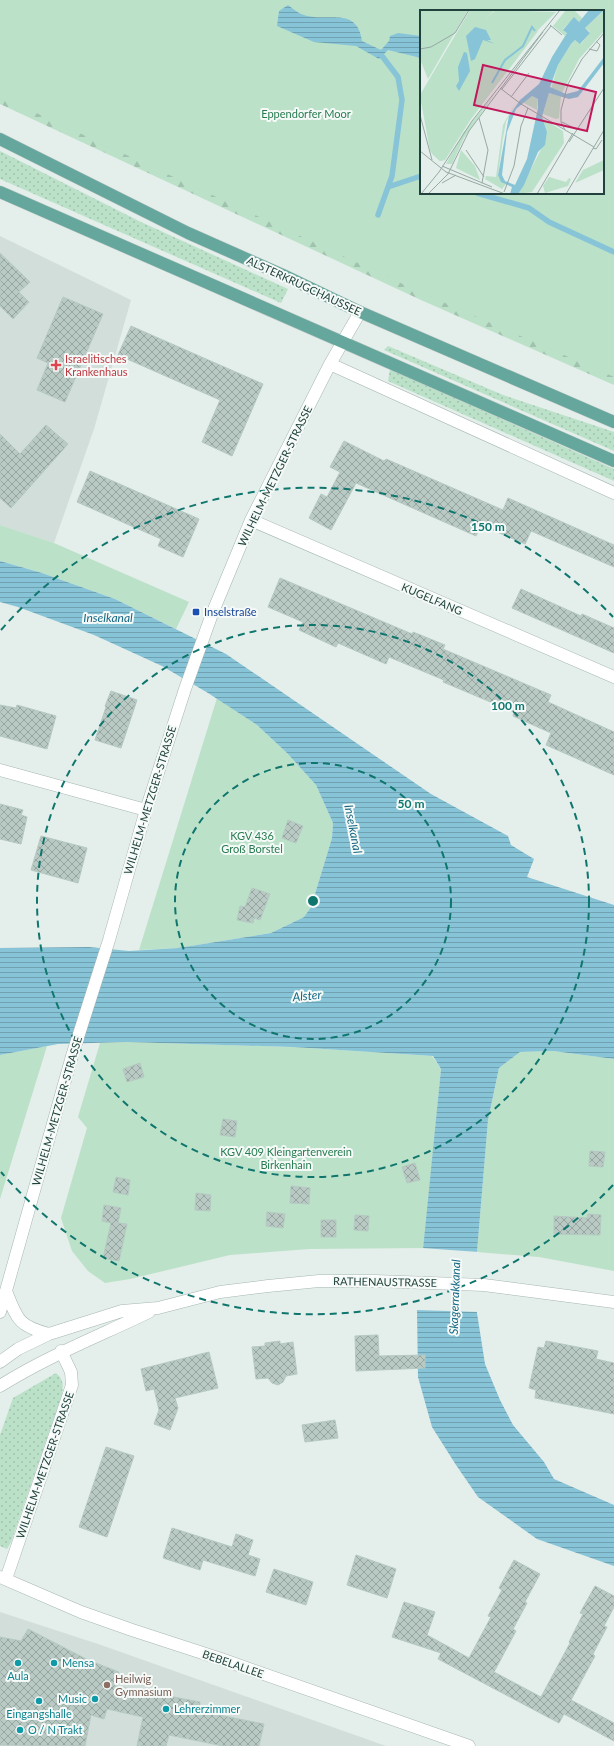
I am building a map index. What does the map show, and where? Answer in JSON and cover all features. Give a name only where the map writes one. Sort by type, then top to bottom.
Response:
[{"type":"main road","name":"ALSTERKRUGCHAUSSEE","points":[[0,138],[188,233],[360,312],[614,422]]},
{"type":"main road","points":[[0,192],[614,461]]},
{"type":"street","name":"WILHELM-METZGER-STRASSE","points":[[0,1312],[72,1056],[109,940],[146,810],[185,689],[207,628],[251,520],[330,364],[360,312]]},
{"type":"street","points":[[330,364],[614,493]]},
{"type":"street","name":"KUGELFANG","points":[[251,520],[614,677]]},
{"type":"street","points":[[0,770],[146,810]]},
{"type":"street","name":"RATHENAUSTRASSE","points":[[0,1362],[18,1349],[49,1334],[122,1312],[158,1308],[220,1292],[319,1281],[375,1281],[484,1286],[614,1302]]},
{"type":"street","points":[[6,1291],[16,1316],[24,1324],[33,1330],[49,1334]]},
{"type":"street","name":"RATHENAUSTRASSE","points":[[0,1386],[30,1367],[61,1351],[158,1308]]},
{"type":"street","name":"WILHELM-METZGER-STRASSE","points":[[3,1578],[72,1385],[71,1372],[61,1351]]},
{"type":"street","name":"BEBELALLEE","points":[[3,1578],[82,1612],[469,1746]]},
{"type":"shaded area","name":"Israelitisches Krankenhaus","points":[[0,236],[131,300],[94,429],[54,543],[0,525]]},
{"type":"shaded area","name":"Heilwig Gymnasium","points":[[0,1612],[101,1645],[386,1746],[0,1746]]},
{"type":"green space","name":"Eppendorfer Moor","points":[[0,0],[614,0],[614,377],[420,292],[0,96]]},
{"type":"green space","points":[[0,74],[614,353],[614,385],[421,300],[0,104]]},
{"type":"green space","points":[[0,151],[141,222],[288,289],[281,303],[0,179]]},
{"type":"green space","points":[[388,346],[503,395],[614,432],[614,451],[384,350]]},
{"type":"green space","points":[[390,369],[614,469],[614,481],[388,381]]},
{"type":"green space","points":[[0,525],[54,543],[189,602],[176,629],[115,599],[42,573],[0,561]]},
{"type":"green space","name":"KGV 436 Groß Borstel","points":[[217,698],[257,725],[287,753],[316,785],[333,823],[332,838],[311,907],[304,917],[271,933],[178,948],[139,950]]},
{"type":"green space","name":"KGV 409 Kleingartenverein Birkenhain","points":[[127,1042],[293,1047],[432,1056],[441,1069],[424,1248],[309,1249],[230,1255],[130,1279],[105,1283],[88,1271],[72,1251],[61,1218],[87,1128],[78,1117],[100,1043]]},
{"type":"green space","points":[[47,1046],[0,1199],[0,1055]]},
{"type":"green space","points":[[553,1051],[614,1059],[614,1271],[539,1257],[477,1252],[488,1120],[499,1068],[520,1052]]},
{"type":"green space","points":[[56,1373],[62,1383],[62,1395],[11,1542],[7,1549],[0,1546],[0,1435],[13,1398]]},
{"type":"water","points":[[288,5],[301,14],[310,17],[339,17],[347,19],[354,23],[359,30],[362,41],[381,50],[389,41],[390,36],[398,33],[420,36],[420,58],[388,50],[379,59],[356,46],[314,42],[277,26],[279,11]]},
{"type":"water","points":[[0,561],[42,573],[115,599],[226,654],[431,794],[508,836],[511,845],[534,859],[527,877],[614,905],[614,1059],[553,1051],[520,1052],[499,1068],[488,1120],[477,1252],[477,1313],[485,1364],[500,1400],[513,1425],[544,1462],[554,1479],[614,1505],[614,1566],[537,1539],[478,1497],[432,1427],[418,1377],[417,1310],[441,1069],[433,1056],[293,1047],[127,1042],[58,1044],[0,1055],[0,948],[89,947],[129,951],[178,948],[271,933],[304,917],[311,907],[332,838],[333,823],[316,785],[287,753],[257,725],[208,693],[162,666],[94,635],[18,607],[0,602]]},
{"type":"pier","points":[[422,1248],[479,1252],[479,1312],[415,1310]]},
{"type":"building","points":[[0,253],[30,282],[19,292],[29,302],[13,319],[0,306]]},
{"type":"building","points":[[63,297],[103,314],[65,402],[37,390],[48,363],[37,358]]},
{"type":"building","points":[[131,326],[263,384],[232,456],[202,442],[220,400],[118,355]]},
{"type":"building","points":[[46,425],[68,444],[11,508],[0,498],[0,434],[20,454]]},
{"type":"building","points":[[344,441],[384,461],[386,459],[503,510],[508,498],[614,545],[614,567],[531,531],[525,544],[481,525],[476,536],[356,483],[331,530],[309,518],[321,494],[327,497],[340,472],[330,467]]},
{"type":"building","points":[[90,471],[199,519],[183,557],[158,546],[161,539],[77,502]]},
{"type":"building","points":[[280,578],[412,634],[413,632],[445,645],[443,649],[551,695],[548,702],[614,732],[614,775],[546,745],[551,733],[513,716],[514,712],[389,657],[386,664],[338,643],[336,647],[299,630],[303,622],[268,607]]},
{"type":"building","points":[[521,589],[581,616],[582,614],[614,628],[614,653],[512,608]]},
{"type":"building","points":[[111,691],[137,700],[121,748],[95,740]]},
{"type":"building","points":[[0,705],[16,708],[17,705],[56,716],[47,749],[0,736]]},
{"type":"building","points":[[0,804],[23,810],[21,815],[27,817],[21,844],[0,839]]},
{"type":"building","points":[[288,820],[303,826],[296,843],[282,838]]},
{"type":"building","points":[[41,836],[87,848],[78,883],[31,870]]},
{"type":"building","points":[[252,888],[270,894],[260,920],[254,918],[253,923],[237,920],[240,906],[245,907]]},
{"type":"building","points":[[140,1063],[144,1077],[127,1082],[123,1069]]},
{"type":"building","points":[[223,1119],[237,1121],[235,1137],[220,1135]]},
{"type":"building","points":[[590,1151],[605,1152],[603,1167],[589,1166]]},
{"type":"building","points":[[415,1163],[420,1180],[407,1183],[402,1167]]},
{"type":"building","points":[[116,1177],[130,1180],[128,1195],[113,1192]]},
{"type":"building","points":[[291,1186],[310,1188],[309,1204],[290,1203]]},
{"type":"building","points":[[196,1193],[211,1195],[210,1211],[195,1210]]},
{"type":"building","points":[[104,1205],[121,1208],[118,1223],[127,1224],[119,1261],[103,1258],[111,1223],[102,1221]]},
{"type":"building","points":[[267,1212],[285,1214],[283,1228],[266,1226]]},
{"type":"building","points":[[588,1214],[601,1215],[600,1235],[554,1234],[554,1216],[587,1218]]},
{"type":"building","points":[[355,1215],[369,1216],[368,1231],[354,1230]]},
{"type":"building","points":[[321,1220],[336,1220],[336,1237],[321,1237]]},
{"type":"building","points":[[378,1335],[379,1356],[425,1355],[425,1368],[356,1371],[355,1336]]},
{"type":"building","points":[[280,1341],[280,1344],[293,1342],[297,1374],[286,1376],[283,1382],[278,1385],[272,1383],[268,1378],[256,1379],[252,1347],[265,1346],[265,1343]]},
{"type":"building","points":[[546,1341],[598,1351],[596,1359],[614,1363],[614,1414],[535,1398],[536,1390],[529,1388],[538,1347],[544,1348]]},
{"type":"building","points":[[209,1352],[218,1388],[175,1398],[178,1408],[170,1430],[154,1424],[159,1410],[154,1389],[146,1391],[141,1369]]},
{"type":"building","points":[[335,1420],[338,1438],[305,1442],[302,1425]]},
{"type":"building","points":[[106,1447],[134,1456],[107,1537],[79,1527]]},
{"type":"building","points":[[172,1528],[232,1547],[236,1534],[253,1540],[248,1555],[260,1559],[255,1576],[203,1560],[200,1570],[163,1558]]},
{"type":"building","points":[[356,1555],[396,1569],[387,1598],[347,1585]]},
{"type":"building","points":[[514,1560],[540,1574],[513,1629],[516,1631],[494,1672],[541,1697],[570,1643],[569,1642],[583,1614],[580,1613],[595,1586],[614,1596],[614,1607],[604,1626],[607,1627],[593,1654],[595,1656],[571,1700],[614,1723],[614,1741],[564,1714],[559,1723],[438,1659],[441,1653],[392,1637],[404,1602],[435,1612],[427,1635],[469,1658],[491,1617],[488,1616],[502,1590],[499,1588]]},
{"type":"building","points":[[274,1569],[313,1582],[306,1605],[266,1592]]},
{"type":"building","points":[[28,1629],[88,1660],[119,1672],[115,1686],[200,1702],[199,1711],[264,1724],[259,1746],[223,1746],[169,1735],[166,1746],[137,1746],[143,1717],[107,1709],[104,1719],[91,1715],[85,1746],[0,1745],[0,1637],[21,1641]]},
{"type":"waterway","points":[[378,215],[392,176],[402,100],[398,77],[382,56]]},
{"type":"waterway","points":[[388,187],[420,176]]},
{"type":"waterway","points":[[480,194],[529,208],[549,222],[614,252]]},
{"type":"place","name":"Israelitisches Krankenhaus","points":[[56,365]]},
{"type":"place","name":"Inselstraße","points":[[196,612]]},
{"type":"place","name":"Aula","points":[[18,1663]]},
{"type":"place","name":"Mensa","points":[[54,1663]]},
{"type":"place","name":"Heilwig Gymnasium","points":[[107,1685]]},
{"type":"place","name":"Music","points":[[95,1699]]},
{"type":"place","name":"Eingangshalle","points":[[39,1701]]},
{"type":"place","name":"Lehrerzimmer","points":[[166,1709]]},
{"type":"place","name":"O / N Trakt","points":[[20,1730]]},
{"type":"water label","name":"Inselkanal","points":[[108,618]]},
{"type":"water label","name":"Inselkanal","points":[[353,829]]},
{"type":"water label","name":"Alster","points":[[307,996]]},
{"type":"water label","name":"Skagerrakkanal","points":[[455,1297]]}]
